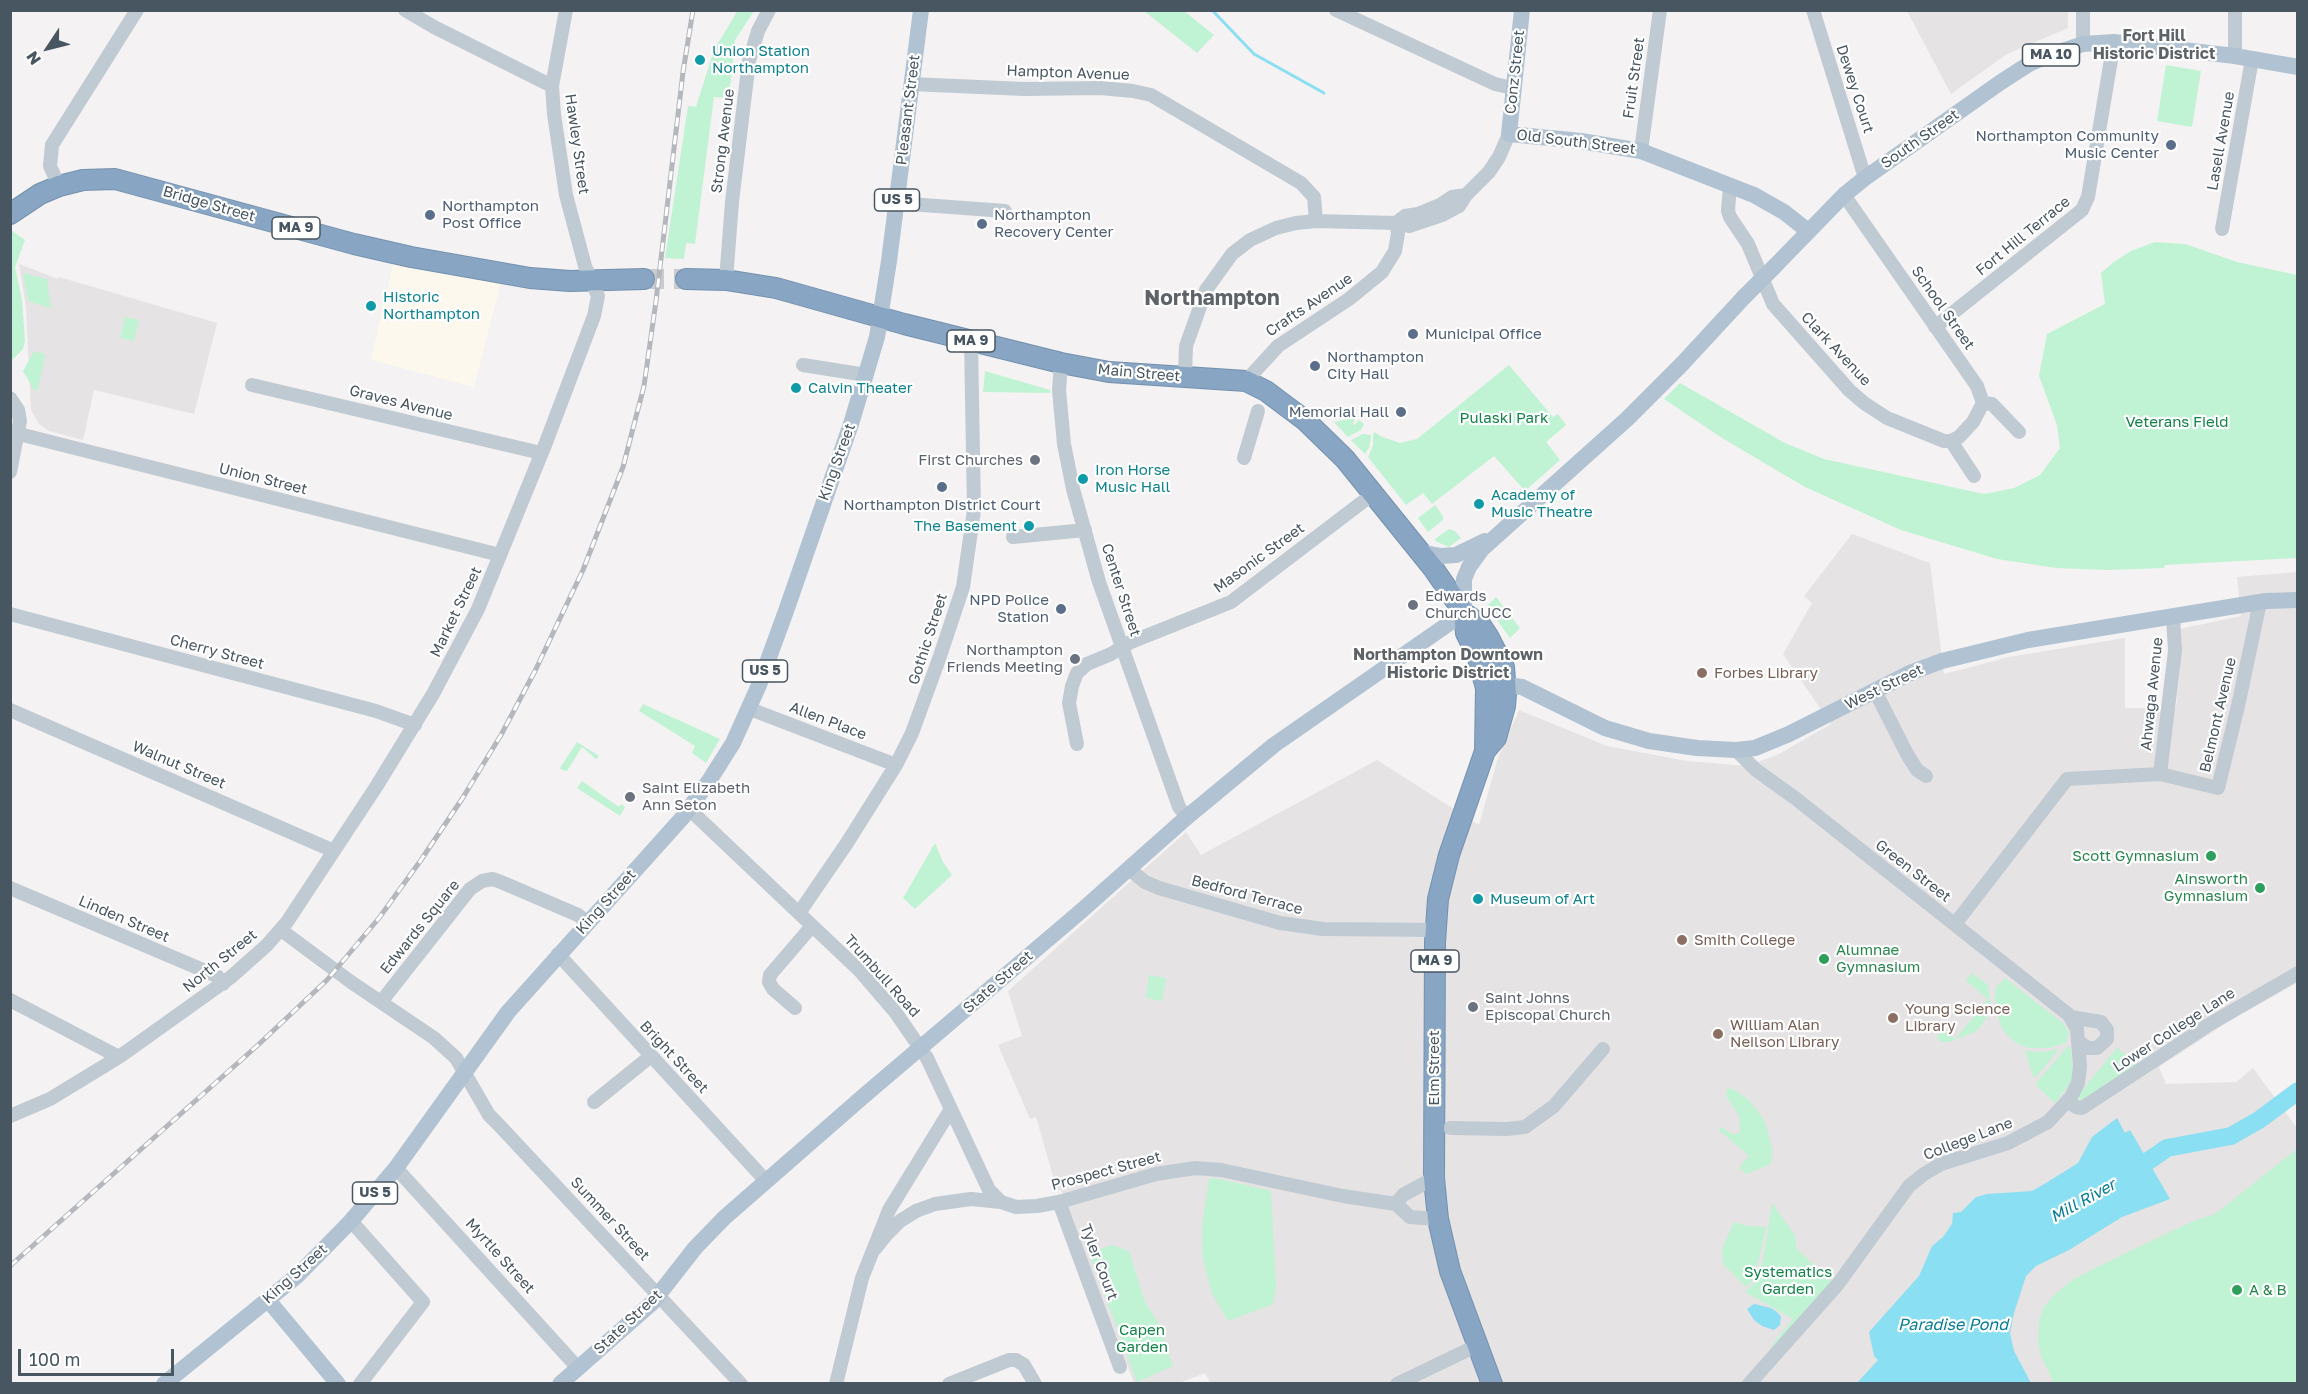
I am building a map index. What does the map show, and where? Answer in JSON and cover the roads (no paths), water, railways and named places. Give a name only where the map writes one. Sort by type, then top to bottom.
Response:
[{"type":"highway","name":"Bridge Street","points":[[10,214],[39,194],[59,186],[91,179],[123,180],[354,244],[411,257],[522,277],[591,280]]},
{"type":"highway","name":"MA 9","points":[[591,280],[644,279]]},
{"type":"highway","name":"Main Street","points":[[686,279],[726,280],[776,288],[971,341],[1109,372],[1246,381],[1272,394],[1306,421],[1335,449],[1420,552],[1464,612],[1480,624],[1492,642],[1503,667],[1506,685]]},
{"type":"highway","name":"Main Street","points":[[1464,612],[1466,633],[1477,655],[1486,688]]},
{"type":"highway","name":"Elm Street","points":[[1485,751],[1496,738],[1505,706],[1506,685]]},
{"type":"highway","name":"Elm Street","points":[[1486,688],[1485,751],[1439,892],[1436,930],[1434,1179],[1438,1219],[1450,1271],[1492,1383]]},
{"type":"main road","name":"Pleasant Street","points":[[881,316],[921,10]]},
{"type":"main road","name":"Conz Street","points":[[1509,134],[1522,10]]},
{"type":"main road","name":"South Street","points":[[1497,535],[1627,419],[1666,381],[1844,195],[2029,64],[2083,44],[2114,42],[2235,56],[2298,67]]},
{"type":"main road","name":"Old South Street","points":[[1509,134],[1581,141],[1641,151],[1771,204],[1808,231]]},
{"type":"main road","name":"King Street","points":[[164,1383],[298,1275],[351,1221],[396,1168],[508,1012],[689,809],[733,743],[750,709],[851,424],[881,316]]},
{"type":"main road","name":"MA 10","points":[[1420,552],[1445,556],[1456,555],[1497,535]]},
{"type":"main road","name":"MA 10","points":[[1464,612],[1463,586],[1466,573],[1482,549],[1497,535]]},
{"type":"main road","name":"West Street","points":[[1486,688],[1506,685],[1522,687],[1580,717],[1627,735],[1675,746],[1736,750],[1755,748],[1912,672],[1974,652],[2028,640],[2260,602],[2298,600]]},
{"type":"main road","name":"State Street","points":[[560,1383],[659,1295],[710,1232],[766,1180],[922,1049],[1187,817],[1274,745],[1464,612]]},
{"type":"main road","points":[[268,1300],[338,1383]]},
{"type":"street","points":[[59,186],[50,166],[52,145],[137,10]]},
{"type":"street","points":[[405,10],[552,86]]},
{"type":"street","name":"Hawley Street","points":[[566,10],[552,86],[554,114],[564,184],[585,266],[591,280]]},
{"type":"street","name":"Strong Avenue","points":[[726,280],[732,202],[749,61],[758,31],[769,10]]},
{"type":"street","points":[[1336,10],[1495,84],[1513,87]]},
{"type":"street","name":"Fruit Street","points":[[1641,151],[1660,10]]},
{"type":"street","name":"Dewey Court","points":[[1813,10],[1865,178]]},
{"type":"street","points":[[2083,10],[2083,44]]},
{"type":"street","points":[[2235,10],[2235,56]]},
{"type":"street","name":"Fort Hill Terrace","points":[[1935,327],[2082,210],[2088,197],[2114,42]]},
{"type":"street","name":"Lasell Avenue","points":[[2222,229],[2253,59]]},
{"type":"street","name":"Hampton Avenue","points":[[911,84],[1024,89],[1100,88],[1151,95],[1301,183],[1314,197],[1316,221]]},
{"type":"street","name":"Old South Street","points":[[1185,376],[1186,346],[1206,290],[1226,262],[1250,240],[1266,231],[1296,223],[1316,221],[1396,223],[1408,226],[1436,218],[1459,206],[1466,195],[1489,172],[1509,134]]},
{"type":"street","name":"Clark Avenue","points":[[1730,186],[1728,211],[1748,244],[1773,304],[1849,390],[1871,409],[1906,426],[1944,441],[1951,441]]},
{"type":"street","name":"School Street","points":[[1844,195],[1977,386],[1983,403],[1992,404],[2019,432]]},
{"type":"street","points":[[897,203],[1005,210]]},
{"type":"street","name":"Crafts Avenue","points":[[1246,381],[1278,346],[1349,299],[1383,272],[1395,251],[1398,233],[1396,223]]},
{"type":"street","name":"Market Street","points":[[281,930],[415,725],[474,617],[594,316],[598,296],[591,280]]},
{"type":"street","name":"Gothic Street","points":[[799,913],[896,765],[922,709],[963,586],[974,510],[971,341]]},
{"type":"street","name":"Center Street","points":[[1061,363],[1059,390],[1064,444],[1073,489],[1099,582],[1179,807],[1187,817]]},
{"type":"street","points":[[803,365],[866,375]]},
{"type":"street","name":"Graves Avenue","points":[[252,385],[541,453]]},
{"type":"street","points":[[10,398],[18,410],[19,434],[10,472]]},
{"type":"street","points":[[1974,476],[1951,441],[1959,437],[1973,422],[1983,403]]},
{"type":"street","points":[[1244,458],[1258,411]]},
{"type":"street","name":"Union Street","points":[[19,434],[500,555]]},
{"type":"street","name":"Masonic Street","points":[[1077,744],[1069,703],[1077,673],[1087,664],[1111,654],[1122,646],[1231,602],[1373,494]]},
{"type":"street","points":[[1013,537],[1085,530]]},
{"type":"street","name":"Belmont Avenue","points":[[1955,924],[2067,779],[2160,774],[2218,788],[2260,602]]},
{"type":"street","name":"Cherry Street","points":[[10,614],[376,711],[415,725]]},
{"type":"street","name":"Ahwaga Avenue","points":[[2160,774],[2175,651],[2173,617]]},
{"type":"street","points":[[1875,691],[1907,754],[1917,770],[1926,776]]},
{"type":"street","name":"Allen Place","points":[[750,709],[896,765]]},
{"type":"street","name":"Walnut Street","points":[[10,710],[334,851]]},
{"type":"street","name":"Green Street","points":[[1736,750],[1756,770],[1795,798],[2071,1017],[2101,1022],[2107,1030],[2107,1039],[2097,1048],[2088,1048],[2079,1042]]},
{"type":"street","name":"Trumbull Road","points":[[689,809],[860,971],[896,1013],[922,1049],[989,1190],[1001,1202]]},
{"type":"street","name":"Bedford Terrace","points":[[1129,869],[1145,882],[1160,888],[1280,923],[1323,929],[1436,930]]},
{"type":"street","name":"Edwards Square","points":[[381,1002],[470,889],[482,880],[496,880],[578,915],[587,922]]},
{"type":"street","name":"Linden Street","points":[[10,888],[217,976],[223,984]]},
{"type":"street","points":[[795,1008],[773,989],[769,982],[770,975],[812,926]]},
{"type":"street","points":[[281,930],[439,1042],[456,1058],[464,1071]]},
{"type":"street","name":"North Street","points":[[10,1116],[50,1099],[119,1057],[223,984],[252,960],[281,930]]},
{"type":"street","name":"Bright Street","points":[[558,954],[766,1180]]},
{"type":"street","name":"Lower College Lane","points":[[2068,1101],[2082,1108],[2210,1024],[2298,973]]},
{"type":"street","points":[[10,1000],[119,1057]]},
{"type":"street","points":[[2068,1101],[2079,1079],[2079,1042],[2076,1024],[2071,1017]]},
{"type":"street","points":[[1450,1128],[1466,1126],[1507,1130],[1525,1127],[1554,1106],[1603,1049]]},
{"type":"street","points":[[594,1102],[651,1056]]},
{"type":"street","name":"Summer Street","points":[[464,1071],[489,1115],[739,1383]]},
{"type":"street","name":"College Lane","points":[[1749,1383],[1838,1284],[1903,1193],[1916,1180],[1941,1164],[2002,1145],[2037,1129],[2053,1118],[2068,1101]]},
{"type":"street","name":"Prospect Street","points":[[836,1383],[862,1278],[890,1210],[951,1109]]},
{"type":"street","name":"Myrtle Street","points":[[396,1168],[578,1368]]},
{"type":"street","name":"Prospect Street","points":[[875,1249],[893,1227],[924,1208],[961,1200],[1001,1202],[1016,1207],[1037,1206],[1059,1202],[1156,1174],[1204,1168],[1230,1171],[1343,1196],[1395,1204],[1410,1217],[1438,1219]]},
{"type":"street","points":[[1395,1204],[1403,1195],[1434,1179]]},
{"type":"street","name":"Tyler Court","points":[[1059,1202],[1120,1367]]},
{"type":"street","points":[[351,1221],[423,1302],[360,1383]]},
{"type":"street","points":[[1397,1383],[1479,1345]]},
{"type":"street","points":[[949,1383],[1009,1360],[1016,1360],[1024,1365],[1035,1383]]},
{"type":"street","points":[[836,1383],[846,1383]]},
{"type":"water","name":"Paradise Pond","points":[[2117,1118],[2125,1133],[2130,1130],[2170,1199],[2122,1217],[2069,1250],[2036,1266],[2026,1276],[2010,1333],[2014,1351],[2031,1383],[1857,1383],[1878,1360],[1874,1356],[1869,1332],[1919,1276],[1932,1246],[1943,1237],[1952,1224],[1953,1213],[1961,1212],[1976,1197],[1987,1194],[2032,1191],[2046,1183],[2078,1163],[2092,1137]]},
{"type":"water","points":[[1754,1304],[1771,1308],[1778,1313],[1781,1317],[1780,1325],[1774,1330],[1754,1320],[1747,1309]]},
{"type":"waterway","points":[[1212,10],[1254,54],[1324,93]]},
{"type":"waterway","name":"Mill River","points":[[2128,1175],[2167,1148],[2231,1136],[2259,1120],[2298,1091]]},
{"type":"tunnel","points":[[644,279],[686,279]]},
{"type":"railway","points":[[10,1266],[258,1045],[327,980],[379,918],[421,860],[501,735],[535,671],[583,570],[623,467],[644,386],[683,72],[693,10]]},
{"type":"place","name":"Union Station Northampton","points":[[700,60]]},
{"type":"place","name":"Northampton Community Music Center","points":[[2171,145]]},
{"type":"place","name":"Northampton Post Office","points":[[430,215]]},
{"type":"place","name":"Northampton Recovery Center","points":[[982,224]]},
{"type":"place","name":"Historic Northampton","points":[[371,306]]},
{"type":"place","name":"Municipal Office","points":[[1413,334]]},
{"type":"place","name":"Northampton City Hall","points":[[1315,366]]},
{"type":"place","name":"Calvin Theater","points":[[796,388]]},
{"type":"place","name":"Memorial Hall","points":[[1401,412]]},
{"type":"place","name":"First Churches","points":[[1035,460]]},
{"type":"place","name":"Iron Horse Music Hall","points":[[1083,479]]},
{"type":"place","name":"Northampton District Court","points":[[942,487]]},
{"type":"place","name":"Academy of Music Theatre","points":[[1479,504]]},
{"type":"place","name":"The Basement","points":[[1029,526]]},
{"type":"place","name":"Edwards Church UCC","points":[[1413,605]]},
{"type":"place","name":"NPD Police Station","points":[[1061,609]]},
{"type":"place","name":"Northampton Friends Meeting","points":[[1075,659]]},
{"type":"place","name":"Forbes Library","points":[[1702,673]]},
{"type":"place","name":"Saint Elizabeth Ann Seton","points":[[630,797]]},
{"type":"place","name":"Scott Gymnasium","points":[[2211,856]]},
{"type":"place","name":"Ainsworth Gymnasium","points":[[2260,888]]},
{"type":"place","name":"Museum of Art","points":[[1478,899]]},
{"type":"place","name":"Smith College","points":[[1682,940]]},
{"type":"place","name":"Alumnae Gymnasium","points":[[1824,959]]},
{"type":"place","name":"Saint Johns Episcopal Church","points":[[1473,1007]]},
{"type":"place","name":"Young Science Library","points":[[1893,1018]]},
{"type":"place","name":"William Alan Neilson Library","points":[[1718,1034]]},
{"type":"place","name":"A & B","points":[[2237,1290]]},
{"type":"district","name":"Fort Hill Historic District","points":[[2154,45]]},
{"type":"district","name":"Northampton","points":[[1212,298]]},
{"type":"district","name":"Northampton Downtown Historic District","points":[[1448,664]]},
{"type":"park label","name":"Pulaski Park","points":[[1504,418]]},
{"type":"park label","name":"Veterans Field","points":[[2177,422]]},
{"type":"park label","name":"Systematics Garden","points":[[1788,1280]]},
{"type":"park label","name":"Capen Garden","points":[[1142,1338]]}]
